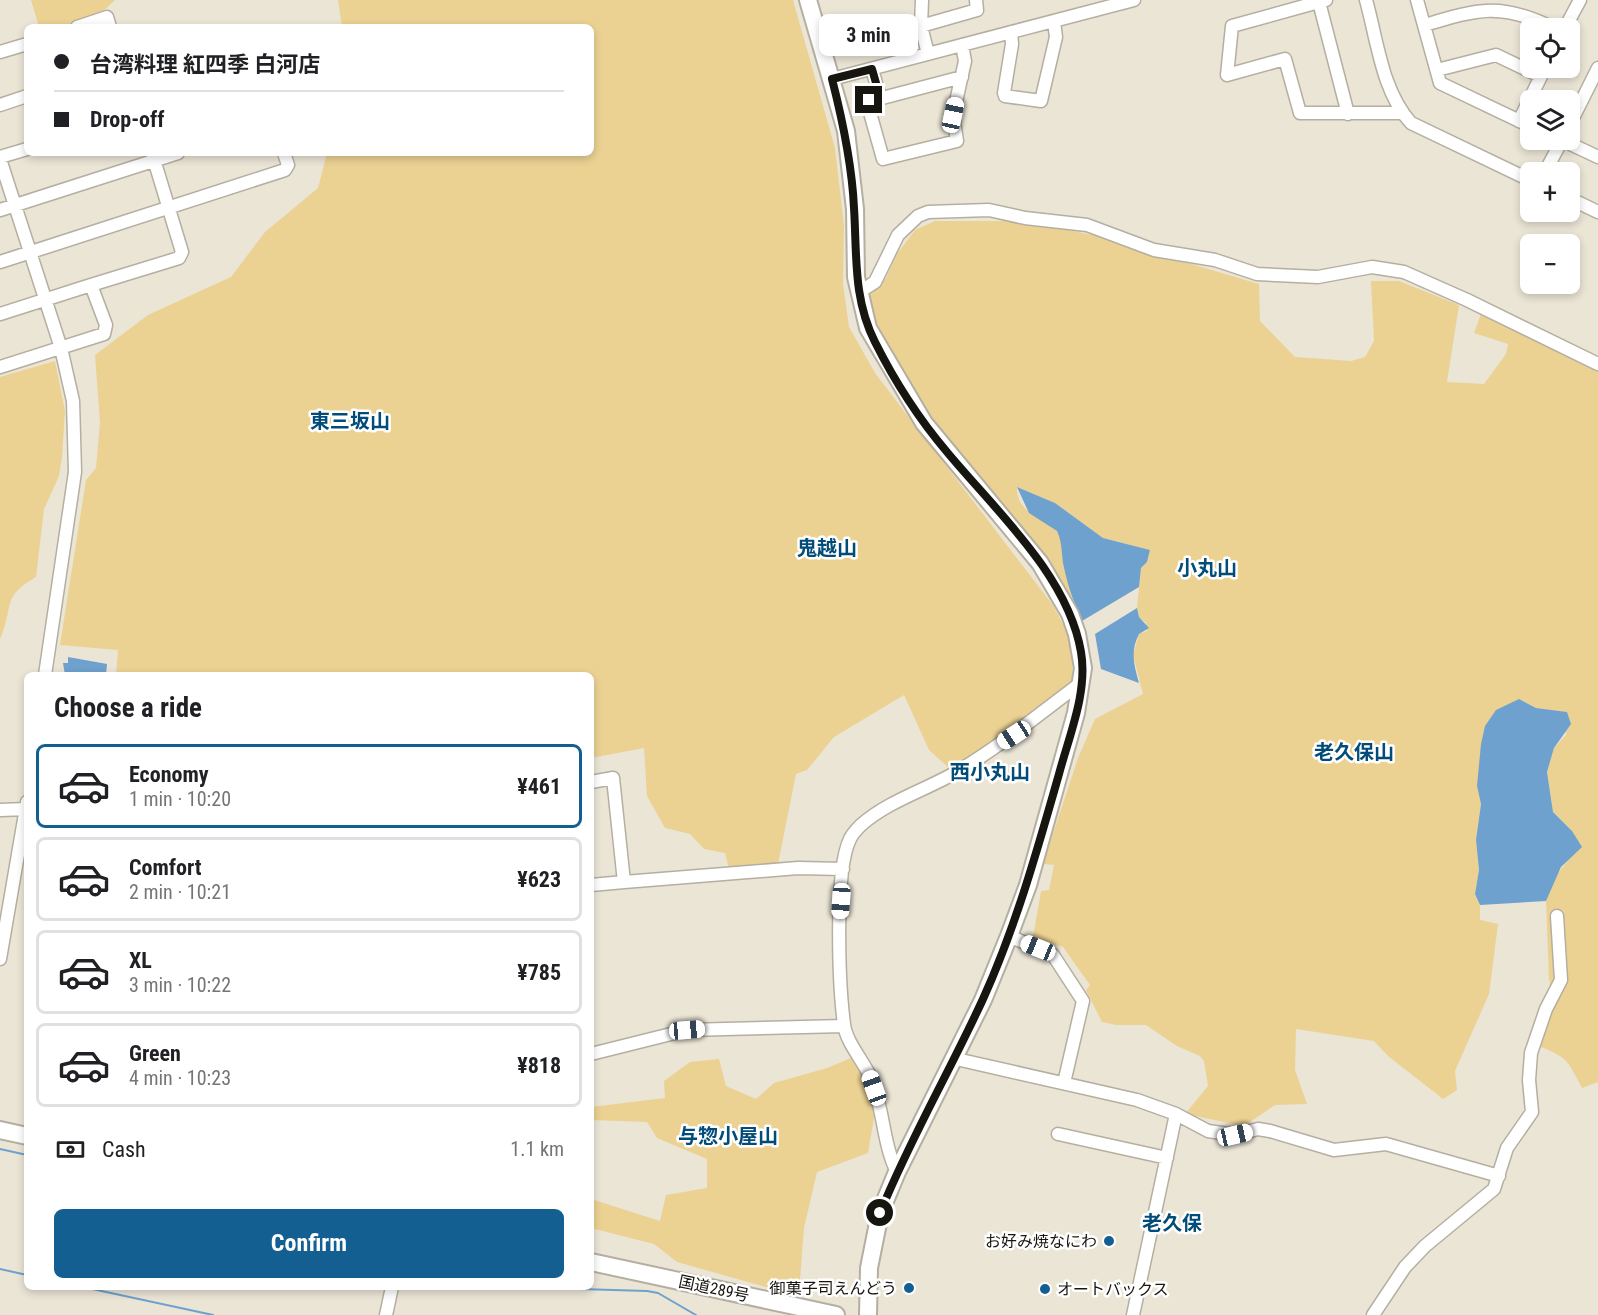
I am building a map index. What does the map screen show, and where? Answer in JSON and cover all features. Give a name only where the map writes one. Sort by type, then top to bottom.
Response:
[{"type":"highway","points":[[808,0],[846,130],[852,182],[858,293],[876,344],[924,423],[1015,530],[1040,563],[1058,592],[1077,634],[1082,654],[1082,682],[1076,713],[1028,885],[982,1000],[897,1172],[880,1213],[873,1240],[868,1315]]},
{"type":"highway","points":[[0,1130],[24,1135]]},
{"type":"highway","name":"国道289号","points":[[594,1263],[836,1315]]},
{"type":"street","points":[[922,0],[921,26],[928,54]]},
{"type":"street","points":[[921,26],[977,10],[976,0]]},
{"type":"street","points":[[832,79],[1134,0]]},
{"type":"street","points":[[1366,0],[1391,91],[1402,113],[1411,123],[1520,175]]},
{"type":"street","points":[[1417,0],[1442,85],[1520,121]]},
{"type":"street","points":[[1570,18],[1580,0]]},
{"type":"street","points":[[1348,114],[1322,1],[1232,26],[1227,75],[1285,59],[1300,113],[1348,114],[1402,113]]},
{"type":"street","points":[[1425,25],[1459,14],[1496,9],[1528,18]]},
{"type":"street","points":[[86,24],[107,17],[109,24]]},
{"type":"street","points":[[1011,32],[1012,44],[1005,96],[1041,100],[1056,37],[1053,22]]},
{"type":"street","points":[[0,52],[24,45]]},
{"type":"street","points":[[962,45],[965,61],[962,77],[953,115],[957,141],[883,159],[867,102],[962,77]]},
{"type":"street","points":[[1437,70],[1496,55],[1520,64]]},
{"type":"street","points":[[1580,104],[1598,68]]},
{"type":"street","points":[[872,69],[880,97]]},
{"type":"street","points":[[0,105],[24,97]]},
{"type":"street","points":[[1580,148],[1598,157]]},
{"type":"street","points":[[24,150],[0,158],[61,348],[73,402],[76,454],[45,672]]},
{"type":"street","points":[[0,262],[285,170],[288,165],[285,156]]},
{"type":"street","points":[[0,210],[153,157],[182,252],[179,258],[0,314]]},
{"type":"street","points":[[1580,203],[1598,212]]},
{"type":"street","points":[[858,293],[875,282],[898,235],[918,216],[928,212],[989,210],[1025,218],[1087,225],[1154,250],[1215,260],[1257,274],[1318,277],[1372,267],[1404,272],[1598,364]]},
{"type":"street","points":[[0,367],[104,334],[106,326],[91,285]]},
{"type":"street","points":[[897,1172],[890,1157],[875,1092],[844,1026],[839,917],[843,869],[850,838],[861,825],[879,813],[959,771],[1014,735],[1082,682]]},
{"type":"street","points":[[594,781],[613,778],[624,882]]},
{"type":"street","points":[[0,810],[24,805]]},
{"type":"street","points":[[0,959],[24,851]]},
{"type":"street","points":[[594,885],[798,868],[843,869]]},
{"type":"street","points":[[1373,1315],[1405,1267],[1426,1245],[1494,1189],[1507,1148],[1532,1112],[1528,1080],[1531,1053],[1546,1009],[1561,980],[1557,916]]},
{"type":"street","points":[[1009,936],[1053,956],[1083,1001],[1065,1083]]},
{"type":"street","points":[[594,1053],[687,1030],[844,1026]]},
{"type":"street","points":[[952,1058],[1137,1100],[1176,1114],[1208,1131],[1235,1135],[1258,1129],[1334,1150],[1386,1144],[1499,1176]]},
{"type":"street","points":[[1133,1315],[1176,1114]]},
{"type":"street","points":[[1058,1134],[1167,1158]]},
{"type":"street","points":[[386,1315],[391,1290]]},
{"type":"shaded area","points":[[31,0],[115,0],[98,16],[69,24],[38,24]]},
{"type":"shaded area","points":[[338,0],[793,0],[835,148],[844,226],[843,284],[849,327],[875,373],[1052,604],[1069,641],[1072,660],[1071,683],[997,743],[949,768],[929,750],[904,695],[834,737],[807,770],[796,774],[778,864],[729,869],[725,853],[704,849],[690,834],[665,828],[647,796],[644,748],[594,757],[594,672],[116,672],[118,650],[60,645],[86,480],[96,468],[100,423],[95,355],[148,315],[231,277],[265,232],[318,188],[326,156],[594,156],[594,24],[342,24]]},
{"type":"shaded area","points":[[935,221],[1020,221],[1093,235],[1259,284],[1260,321],[1295,357],[1351,361],[1365,357],[1374,341],[1371,281],[1399,281],[1459,305],[1447,382],[1484,384],[1506,354],[1508,344],[1474,333],[1481,314],[1598,371],[1598,1082],[1582,1088],[1565,1060],[1536,1045],[1554,1001],[1549,979],[1546,901],[1554,878],[1573,854],[1572,831],[1553,812],[1547,772],[1554,748],[1566,735],[1567,712],[1536,708],[1519,699],[1477,786],[1481,804],[1476,840],[1479,870],[1475,894],[1480,905],[1480,920],[1498,924],[1489,994],[1455,1071],[1457,1090],[1443,1099],[1388,1056],[1374,1041],[1296,1029],[1295,1070],[1307,1104],[1275,1105],[1244,1126],[1185,1114],[1208,1086],[1204,1061],[1200,1056],[1177,1046],[1146,1025],[1116,1025],[1102,1022],[1086,990],[1090,985],[1063,947],[1033,937],[1041,891],[1049,890],[1054,865],[1043,864],[1078,758],[1095,719],[1143,694],[1133,655],[1139,634],[1147,631],[1146,623],[1139,617],[1137,608],[1141,568],[1147,562],[1150,550],[1103,538],[1055,503],[1017,487],[1021,504],[1053,527],[1060,537],[1063,546],[1064,569],[1071,589],[1071,596],[1067,596],[940,437],[883,344],[867,296],[886,278],[897,254],[915,230]]},
{"type":"shaded area","points":[[55,361],[65,411],[59,476],[44,509],[36,577],[25,584],[13,597],[0,639],[0,377]]},
{"type":"shaded area","points":[[856,1056],[876,1106],[868,1153],[817,1172],[804,1228],[799,1293],[787,1293],[677,1262],[654,1244],[594,1229],[594,1200],[660,1221],[666,1195],[707,1188],[707,1159],[657,1138],[647,1122],[594,1120],[594,1107],[665,1098],[664,1081],[690,1062],[719,1059],[726,1086],[756,1099],[774,1083],[827,1068]]},
{"type":"water","points":[[1017,487],[1055,503],[1103,538],[1150,550],[1147,562],[1141,568],[1139,587],[1082,621],[1067,581],[1057,531],[1029,513]]},
{"type":"water","points":[[1137,608],[1139,617],[1149,628],[1139,634],[1134,646],[1134,664],[1139,683],[1101,669],[1095,634]]},
{"type":"water","points":[[68,657],[107,664],[106,672],[64,672],[63,663],[68,663]]},
{"type":"water","points":[[1519,699],[1536,708],[1567,712],[1571,724],[1554,748],[1547,772],[1553,812],[1572,831],[1582,847],[1561,867],[1546,901],[1480,905],[1475,894],[1479,870],[1476,840],[1481,804],[1477,786],[1481,744],[1485,726],[1496,710]]},
{"type":"waterway","points":[[0,1149],[24,1154]]},
{"type":"waterway","points":[[0,1269],[24,1274]]},
{"type":"waterway","points":[[594,1289],[658,1293],[696,1315]]},
{"type":"waterway","points":[[97,1290],[213,1315]]},
{"type":"place","name":"お好み焼なにわ","points":[[1109,1241]]},
{"type":"place","name":"御菓子司えんどう","points":[[909,1288]]},
{"type":"place","name":"オートバックス","points":[[1045,1289]]},
{"type":"district","name":"東三坂山","points":[[350,421]]},
{"type":"district","name":"鬼越山","points":[[827,548]]},
{"type":"district","name":"小丸山","points":[[1207,568]]},
{"type":"district","name":"老久保山","points":[[1354,752]]},
{"type":"district","name":"西小丸山","points":[[990,772]]},
{"type":"district","name":"与惣小屋山","points":[[728,1136]]},
{"type":"district","name":"老久保","points":[[1172,1223]]},
{"type":"route","points":[[869,100],[880,97],[872,69],[832,79],[846,130],[855,210],[855,277],[868,328],[924,423],[1015,530],[1040,563],[1070,614],[1082,654],[1083,668],[1076,713],[1028,885],[982,1000],[897,1172],[880,1213]]}]
